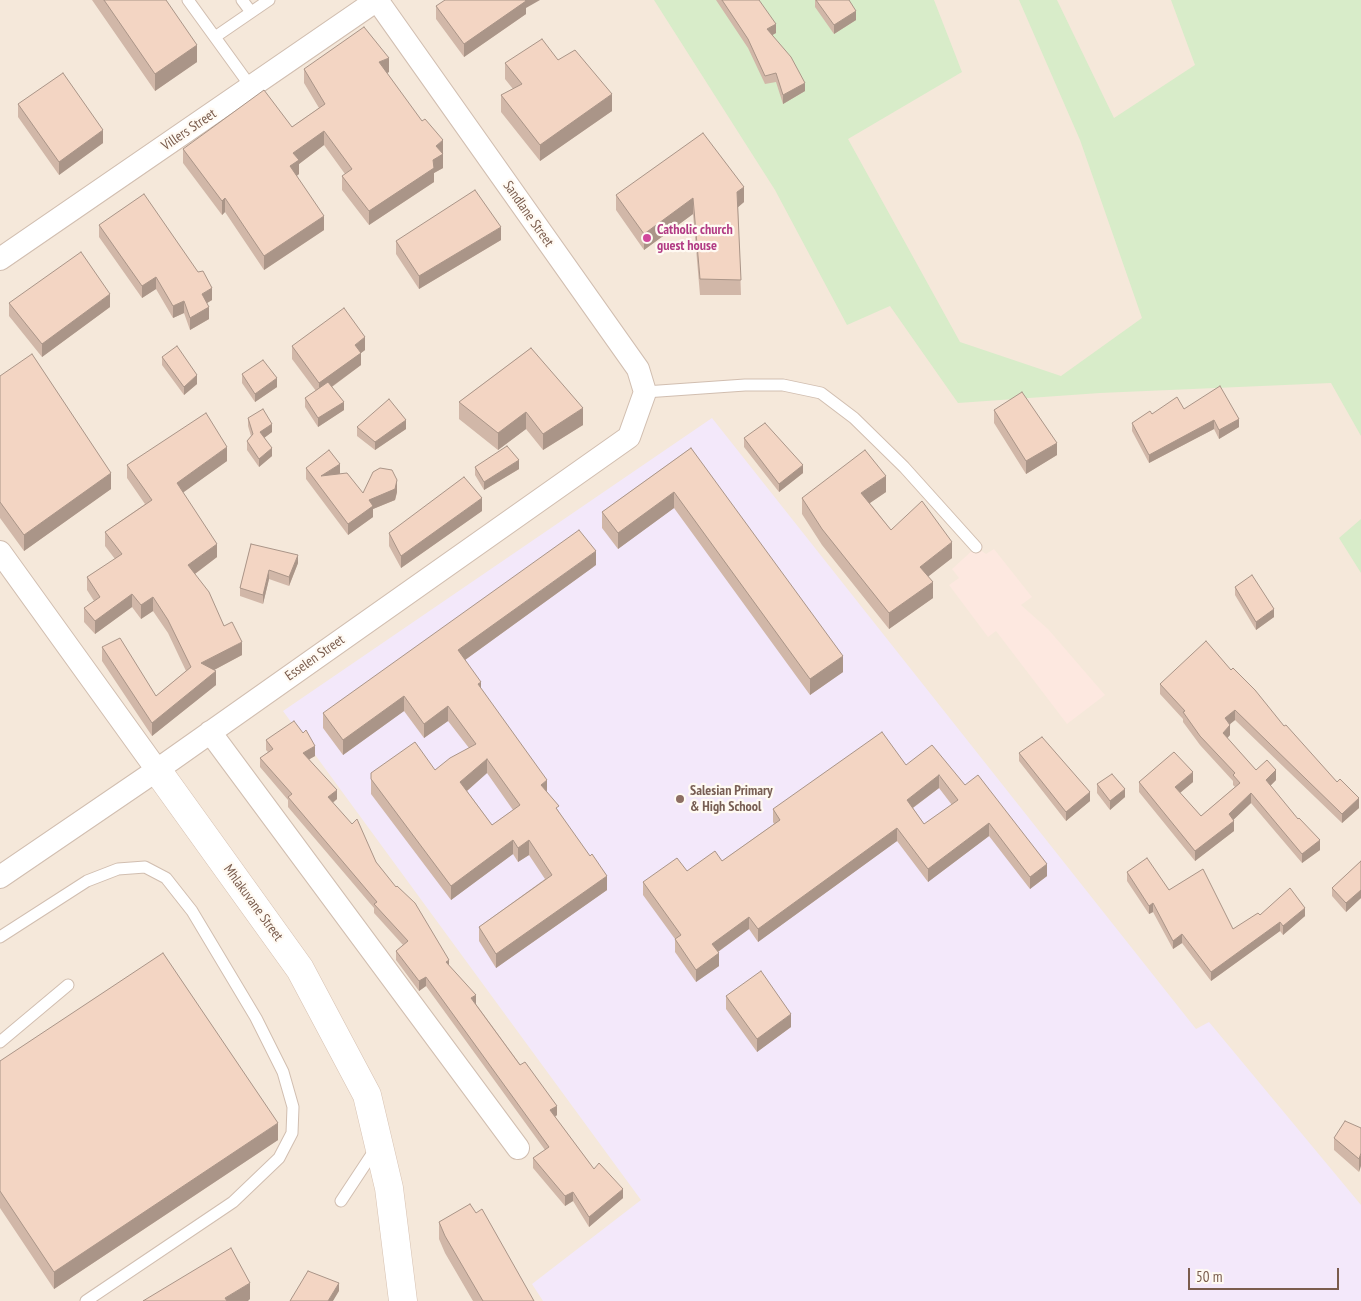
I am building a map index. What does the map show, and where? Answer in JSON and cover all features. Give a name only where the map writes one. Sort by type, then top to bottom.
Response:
[{"type":"street","name":"Villers Street","points":[[0,259],[377,0]]},
{"type":"street","name":"Sandlane Street","points":[[377,0],[638,369],[645,392]]},
{"type":"street","name":"Esselen Street","points":[[0,877],[157,770],[629,437],[645,392]]},
{"type":"street","name":"Mhlakuvane Street","points":[[0,552],[300,969],[367,1095],[389,1188],[403,1301]]},
{"type":"street","points":[[210,732],[518,1148]]},
{"type":"lane","points":[[188,0],[251,87]]},
{"type":"lane","points":[[242,0],[251,12]]},
{"type":"lane","points":[[215,37],[269,0]]},
{"type":"lane","points":[[645,392],[745,385],[784,385],[821,393],[860,424],[904,467],[976,547]]},
{"type":"lane","points":[[0,937],[87,881],[110,872],[145,867],[166,878],[192,911],[256,1018],[283,1072],[293,1107],[292,1133],[279,1158],[239,1196],[86,1301]]},
{"type":"lane","points":[[0,1042],[68,985]]},
{"type":"lane","points":[[341,1201],[378,1144]]},
{"type":"shaded area","points":[[0,0],[1361,0],[1361,1301],[0,1301]]},
{"type":"shaded area","name":"Salesian Primary & High School","points":[[712,418],[1196,1029],[1209,1022],[1361,1205],[1361,1301],[543,1301],[532,1284],[641,1200],[283,711]]},
{"type":"shaded area","points":[[976,547],[986,554],[994,549],[1032,597],[1021,605],[1048,629],[1105,695],[1067,724],[996,631],[988,637],[949,585],[959,578],[952,569]]},
{"type":"green space","points":[[654,0],[934,0],[962,72],[848,139],[960,342],[1061,376],[1142,318],[1080,140],[1019,0],[1057,0],[1114,118],[1195,65],[1171,0],[1361,0],[1361,436],[1331,383],[1100,393],[958,403],[890,306],[847,325],[775,190]]},
{"type":"green space","points":[[1361,519],[1361,573],[1339,538]]},
{"type":"building","points":[[104,0],[166,0],[197,45],[155,74]]},
{"type":"building","points":[[445,0],[526,1],[464,44],[436,6]]},
{"type":"building","points":[[722,0],[759,0],[776,24],[767,29],[791,57],[805,83],[783,95],[776,73],[765,76],[748,39]]},
{"type":"building","points":[[816,0],[849,0],[856,11],[834,25]]},
{"type":"building","points":[[364,27],[389,58],[379,62],[422,121],[425,119],[443,140],[436,146],[443,154],[433,160],[434,168],[369,211],[342,176],[352,169],[324,131],[293,153],[299,160],[290,166],[324,216],[264,256],[225,198],[222,201],[183,149],[264,90],[292,127],[325,104],[304,69]]},
{"type":"building","points":[[542,39],[558,60],[575,50],[612,94],[540,145],[501,95],[522,84],[505,63]]},
{"type":"building","points":[[63,73],[103,130],[59,162],[18,104]]},
{"type":"building","points":[[703,133],[744,187],[737,192],[741,280],[700,279],[693,198],[644,234],[616,195]]},
{"type":"building","points":[[475,190],[501,227],[419,276],[396,241]]},
{"type":"building","points":[[144,194],[198,272],[203,271],[212,288],[202,294],[209,307],[190,318],[184,301],[173,306],[156,277],[142,286],[99,225]]},
{"type":"building","points":[[81,252],[110,294],[42,344],[9,303]]},
{"type":"building","points":[[344,308],[365,337],[355,345],[361,353],[319,383],[292,346]]},
{"type":"building","points":[[177,346],[197,375],[184,387],[162,357]]},
{"type":"building","points":[[531,348],[583,408],[543,434],[526,412],[498,433],[459,402]]},
{"type":"building","points":[[32,354],[111,473],[24,535],[0,502],[0,376]]},
{"type":"building","points":[[263,360],[277,378],[255,394],[242,374]]},
{"type":"building","points":[[328,382],[344,402],[318,418],[305,398]]},
{"type":"building","points":[[1220,386],[1239,419],[1219,430],[1214,420],[1149,455],[1132,423],[1150,411],[1152,414],[1177,397],[1184,409]]},
{"type":"building","points":[[1022,392],[1057,443],[1026,461],[994,410]]},
{"type":"building","points":[[389,399],[406,420],[375,442],[357,427]]},
{"type":"building","points":[[263,409],[272,424],[260,432],[272,448],[259,459],[247,441],[253,434],[248,418]]},
{"type":"building","points":[[206,413],[227,447],[177,483],[217,544],[188,565],[209,592],[224,626],[232,622],[242,642],[201,663],[216,671],[152,723],[102,647],[120,638],[156,696],[191,667],[168,620],[153,597],[141,605],[132,594],[95,621],[84,608],[100,597],[87,577],[122,554],[105,532],[152,500],[127,465]]},
{"type":"building","points":[[765,423],[803,465],[779,484],[744,438]]},
{"type":"building","points":[[507,446],[519,460],[484,482],[475,467]]},
{"type":"building","points":[[691,448],[843,656],[810,679],[674,492],[618,533],[602,512]]},
{"type":"building","points":[[329,450],[340,464],[321,476],[347,473],[363,493],[373,472],[380,468],[392,470],[397,480],[395,489],[369,500],[373,506],[348,524],[306,468]]},
{"type":"building","points":[[865,450],[886,476],[861,493],[891,530],[922,501],[952,542],[920,567],[933,582],[889,613],[822,529],[802,498]]},
{"type":"building","points":[[464,477],[482,498],[401,556],[389,533]]},
{"type":"building","points":[[579,530],[596,551],[458,650],[481,682],[478,684],[547,780],[541,785],[559,806],[556,808],[590,856],[592,854],[607,876],[496,954],[479,927],[552,875],[529,840],[518,848],[513,840],[451,886],[371,779],[371,773],[415,742],[435,770],[450,758],[476,744],[448,706],[424,724],[404,696],[343,740],[323,713]],"holes":[[[487,759],[520,805],[492,825],[460,782]]]},
{"type":"building","points":[[251,544],[298,555],[289,577],[269,570],[263,595],[240,588]]},
{"type":"building","points":[[1252,575],[1274,609],[1256,622],[1235,587]]},
{"type":"building","points":[[1206,641],[1231,670],[1233,668],[1255,690],[1284,726],[1286,725],[1337,782],[1340,779],[1359,798],[1342,814],[1235,710],[1225,718],[1230,725],[1223,733],[1256,770],[1267,760],[1276,770],[1266,780],[1298,819],[1320,840],[1302,854],[1251,793],[1229,814],[1234,821],[1195,851],[1139,782],[1174,752],[1193,772],[1175,787],[1201,816],[1240,783],[1233,775],[1235,773],[1200,736],[1183,712],[1185,711],[1160,684]]},
{"type":"building","points":[[294,721],[303,733],[306,730],[315,746],[303,753],[337,790],[328,797],[352,824],[357,819],[376,862],[396,887],[415,903],[449,960],[446,962],[476,995],[471,998],[520,1065],[525,1062],[557,1106],[550,1110],[594,1169],[599,1163],[623,1189],[589,1217],[573,1192],[565,1196],[533,1158],[549,1147],[426,977],[419,981],[396,951],[408,941],[374,904],[377,902],[288,797],[292,794],[260,758],[273,749],[266,740]]},
{"type":"building","points":[[882,732],[906,765],[932,745],[965,785],[978,775],[1047,864],[1030,877],[989,823],[928,869],[897,828],[758,929],[749,917],[712,944],[719,953],[696,970],[675,939],[681,935],[643,882],[677,858],[687,871],[715,851],[722,861],[780,820],[773,809]],"holes":[[[939,775],[958,800],[924,824],[907,800]]]},
{"type":"building","points":[[1042,737],[1090,792],[1066,812],[1019,753]]},
{"type":"building","points":[[1112,774],[1125,789],[1110,801],[1097,784]]},
{"type":"building","points":[[1147,858],[1169,890],[1203,869],[1233,929],[1258,913],[1260,915],[1290,888],[1305,908],[1283,926],[1280,922],[1211,972],[1182,934],[1173,941],[1153,903],[1149,906],[1127,872]]},
{"type":"building","points":[[1361,861],[1361,890],[1346,903],[1332,888]]},
{"type":"building","points":[[163,953],[278,1123],[54,1272],[0,1191],[0,1061]]},
{"type":"building","points":[[761,971],[791,1014],[757,1039],[726,996]]},
{"type":"building","points":[[1345,1121],[1361,1128],[1361,1153],[1359,1159],[1334,1138]]},
{"type":"building","points":[[470,1204],[476,1213],[482,1209],[534,1301],[483,1301],[445,1236],[439,1222]]},
{"type":"building","points":[[231,1248],[250,1283],[225,1298],[227,1301],[143,1301]]},
{"type":"building","points":[[308,1271],[339,1283],[328,1301],[290,1301]]},
{"type":"place","name":"Catholic church guest house","points":[[647,238]]},
{"type":"place","name":"Salesian Primary & High School","points":[[680,799]]}]
